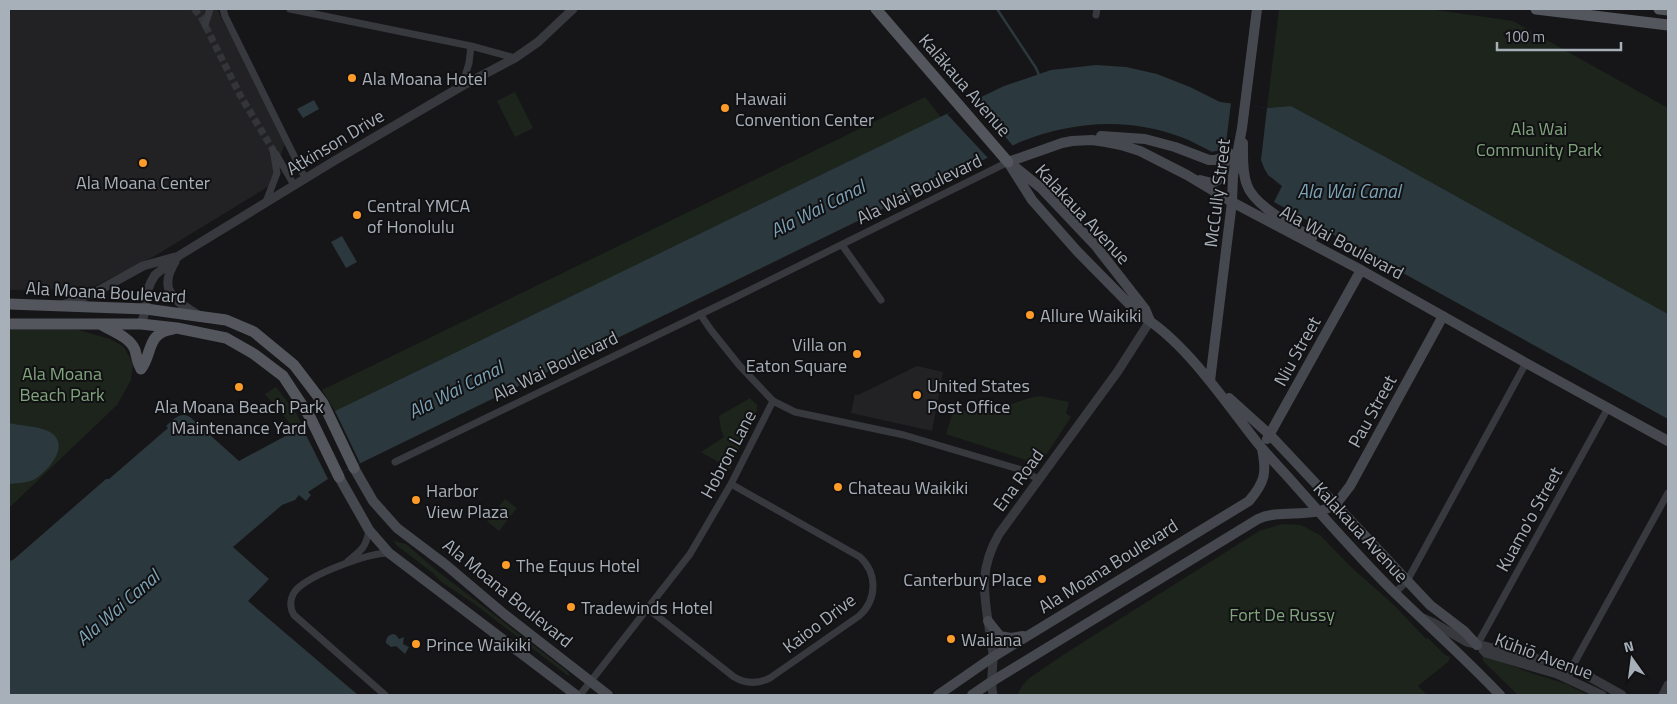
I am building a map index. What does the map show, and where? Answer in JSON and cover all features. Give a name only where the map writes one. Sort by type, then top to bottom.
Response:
[{"type":"main road","name":"Kalākaua Avenue","points":[[876,9],[1008,162]]},
{"type":"main road","name":"McCully Street","points":[[1210,381],[1232,202],[1233,176],[1242,128],[1257,9]]},
{"type":"main road","points":[[1536,9],[1572,11],[1666,24]]},
{"type":"main road","points":[[1659,9],[1668,10]]},
{"type":"main road","points":[[1187,175],[1209,183],[1216,182],[1219,179],[1224,160],[1242,128]]},
{"type":"main road","points":[[1242,128],[1244,170],[1249,190],[1255,199],[1361,270]]},
{"type":"main road","points":[[1062,143],[1080,137],[1132,137],[1175,147],[1207,159],[1224,160]]},
{"type":"main road","name":"Ala Wai Boulevard","points":[[1008,162],[1062,143],[1092,140],[1121,145],[1140,151],[1361,270],[1668,441]]},
{"type":"main road","name":"Kalakaua Avenue","points":[[1008,162],[1032,200],[1077,251],[1139,314],[1150,320],[1181,349],[1210,381],[1262,448],[1318,511],[1395,593],[1500,695]]},
{"type":"main road","name":"Kalakaua Avenue","points":[[1008,162],[1042,188],[1095,245],[1145,308],[1150,320]]},
{"type":"main road","name":"Niu Street","points":[[1262,448],[1361,270]]},
{"type":"main road","name":"Ala Moana Boulevard","points":[[9,304],[146,308],[226,320],[254,332],[294,365],[322,403],[354,468],[373,500],[397,528],[608,695]]},
{"type":"main road","name":"Pau Street","points":[[1318,511],[1334,504],[1350,486],[1443,316]]},
{"type":"main road","name":"Ala Moana Boulevard","points":[[9,324],[141,324],[177,328],[226,338],[254,354],[283,376],[310,417],[339,477],[369,530],[389,553],[578,695]]},
{"type":"main road","points":[[100,324],[129,342],[141,369],[146,362],[148,350],[153,341],[161,332],[177,328]]},
{"type":"main road","name":"Kalakaua Avenue","points":[[1210,381],[1270,435],[1430,605],[1464,631],[1477,645]]},
{"type":"main road","name":"Ala Moana Boulevard","points":[[938,695],[993,657],[1249,501],[1260,487],[1264,476],[1265,465],[1262,448]]},
{"type":"main road","points":[[972,695],[1258,518],[1279,513],[1318,511]]},
{"type":"main road","points":[[988,621],[1000,636],[1010,638],[1029,635]]},
{"type":"street","points":[[205,25],[210,9]]},
{"type":"street","points":[[223,9],[305,178]]},
{"type":"street","points":[[290,9],[471,46],[515,58]]},
{"type":"street","name":"Atkinson Drive","points":[[141,324],[146,308],[146,294],[155,275],[180,255],[305,178],[462,86],[515,58],[545,37],[573,9]]},
{"type":"street","points":[[462,86],[469,63],[471,46]]},
{"type":"street","points":[[266,202],[278,173],[274,150],[294,185]]},
{"type":"street","name":"Ala Wai Boulevard","points":[[395,462],[842,245],[1008,162]]},
{"type":"street","points":[[842,245],[881,300]]},
{"type":"street","points":[[63,305],[96,292],[143,266],[180,255]]},
{"type":"street","points":[[180,255],[170,271],[167,284],[171,294],[198,316]]},
{"type":"street","points":[[700,314],[710,330],[739,365],[773,400]]},
{"type":"street","name":"Ena Road","points":[[993,695],[991,682],[993,657],[983,582],[984,567],[988,557],[999,534],[1118,371],[1150,320]]},
{"type":"street","points":[[1395,593],[1407,581],[1526,363]]},
{"type":"street","name":"Hobron Lane","points":[[578,695],[591,682],[690,554],[731,484],[773,400],[795,412],[904,435],[1022,470],[1038,479]]},
{"type":"street","name":"Kuamo'o Street","points":[[1477,645],[1608,408]]},
{"type":"street","name":"Kaioo Drive","points":[[647,608],[734,677],[744,682],[759,682],[770,678],[859,616],[866,609],[872,598],[873,584],[871,572],[864,560],[731,484]]},
{"type":"street","points":[[1568,678],[1572,667],[1668,493]]},
{"type":"street","points":[[342,565],[362,550],[367,542],[369,530]]},
{"type":"street","points":[[385,695],[294,615],[291,601],[296,590],[308,581],[342,565],[371,555],[389,553]]},
{"type":"street","name":"Kūhiō Avenue","points":[[1420,617],[1467,642],[1572,667],[1622,695]]},
{"type":"street","name":"Kūhiō Avenue","points":[[1477,645],[1486,653],[1568,678],[1602,695]]},
{"type":"street","points":[[1663,695],[1668,686]]},
{"type":"shaded area","name":"Ala Moana Center","points":[[9,9],[217,9],[286,141],[269,186],[153,257],[89,289],[9,290]]},
{"type":"shaded area","points":[[917,366],[943,372],[932,431],[851,413],[855,394],[858,395]]},
{"type":"green space","name":"Ala Wai Community Park","points":[[1279,9],[1429,9],[1513,21],[1668,108],[1668,314],[1291,106],[1267,108]]},
{"type":"green space","points":[[515,92],[533,128],[515,137],[497,101]]},
{"type":"green space","points":[[925,97],[941,117],[335,411],[322,390]]},
{"type":"green space","name":"Ala Moana Beach Park","points":[[9,330],[79,330],[110,339],[124,347],[133,364],[131,380],[117,405],[9,508]]},
{"type":"green space","points":[[276,387],[296,413],[302,425],[294,431],[288,420],[265,394]]},
{"type":"green space","points":[[1040,396],[1069,402],[1066,413],[1071,417],[1040,461],[1032,462],[946,434],[954,409],[976,412],[990,411]]},
{"type":"green space","points":[[750,398],[757,405],[757,410],[730,469],[701,452],[724,437],[719,416]]},
{"type":"green space","points":[[505,499],[517,508],[499,531],[487,521]]},
{"type":"green space","name":"Fort De Russy","points":[[1282,524],[1301,525],[1320,535],[1351,567],[1395,606],[1426,639],[1428,638],[1445,655],[1450,657],[1448,662],[1418,686],[1427,695],[1017,695],[1028,679],[1066,653],[1259,531]]},
{"type":"green space","points":[[394,541],[406,544],[436,570],[567,671],[570,676],[476,605],[440,581],[433,573],[396,545]]},
{"type":"green space","points":[[1483,656],[1566,684],[1588,695],[1518,695],[1486,664],[1482,659]]},
{"type":"water","name":"Ala Wai Canal","points":[[1096,65],[1126,67],[1157,74],[1190,87],[1220,102],[1267,108],[1291,106],[1668,314],[1668,419],[1274,202],[1282,186],[1189,140],[1161,131],[1141,126],[1120,124],[1080,126],[1040,135],[1020,142],[328,479],[308,492],[311,495],[306,501],[299,495],[295,500],[282,505],[233,547],[269,579],[248,601],[358,695],[9,695],[9,561],[13,560],[106,479],[109,479],[168,428],[166,426],[180,415],[190,417],[239,461],[302,427],[1004,86],[1051,70]]},
{"type":"water","points":[[314,100],[319,109],[303,118],[297,109]]},
{"type":"water","points":[[342,236],[357,262],[346,268],[331,242]]},
{"type":"water","points":[[9,423],[45,430],[54,435],[58,441],[57,453],[45,471],[32,480],[23,483],[9,484]]},
{"type":"water","points":[[393,634],[399,639],[404,637],[403,644],[409,647],[405,654],[396,646],[391,647],[386,643],[388,637]]},
{"type":"pier","points":[[974,100],[1013,146],[988,158],[947,114]]},
{"type":"pier","points":[[1231,103],[1267,108],[1261,160],[1268,175],[1282,186],[1211,152],[1221,150],[1226,143]]},
{"type":"pier","points":[[335,411],[360,463],[328,479],[302,427]]},
{"type":"waterway","points":[[997,9],[1039,75]]},
{"type":"tunnel","points":[[194,9],[201,17],[240,95],[273,150]]},
{"type":"place","name":"Ala Moana Hotel","points":[[352,78]]},
{"type":"place","name":"Hawaii Convention Center","points":[[725,108]]},
{"type":"place","name":"Ala Moana Center","points":[[143,163]]},
{"type":"place","name":"Central YMCA of Honolulu","points":[[357,215]]},
{"type":"place","name":"Allure Waikiki","points":[[1030,315]]},
{"type":"place","name":"Villa on Eaton Square","points":[[857,354]]},
{"type":"place","name":"Ala Moana Beach Park Maintenance Yard","points":[[239,387]]},
{"type":"place","name":"United States Post Office","points":[[917,395]]},
{"type":"place","name":"Chateau Waikiki","points":[[838,487]]},
{"type":"place","name":"Harbor View Plaza","points":[[416,500]]},
{"type":"place","name":"The Equus Hotel","points":[[506,565]]},
{"type":"place","name":"Canterbury Place","points":[[1042,579]]},
{"type":"place","name":"Tradewinds Hotel","points":[[571,607]]},
{"type":"place","name":"Wailana","points":[[951,639]]},
{"type":"place","name":"Prince Waikiki","points":[[416,644]]}]
